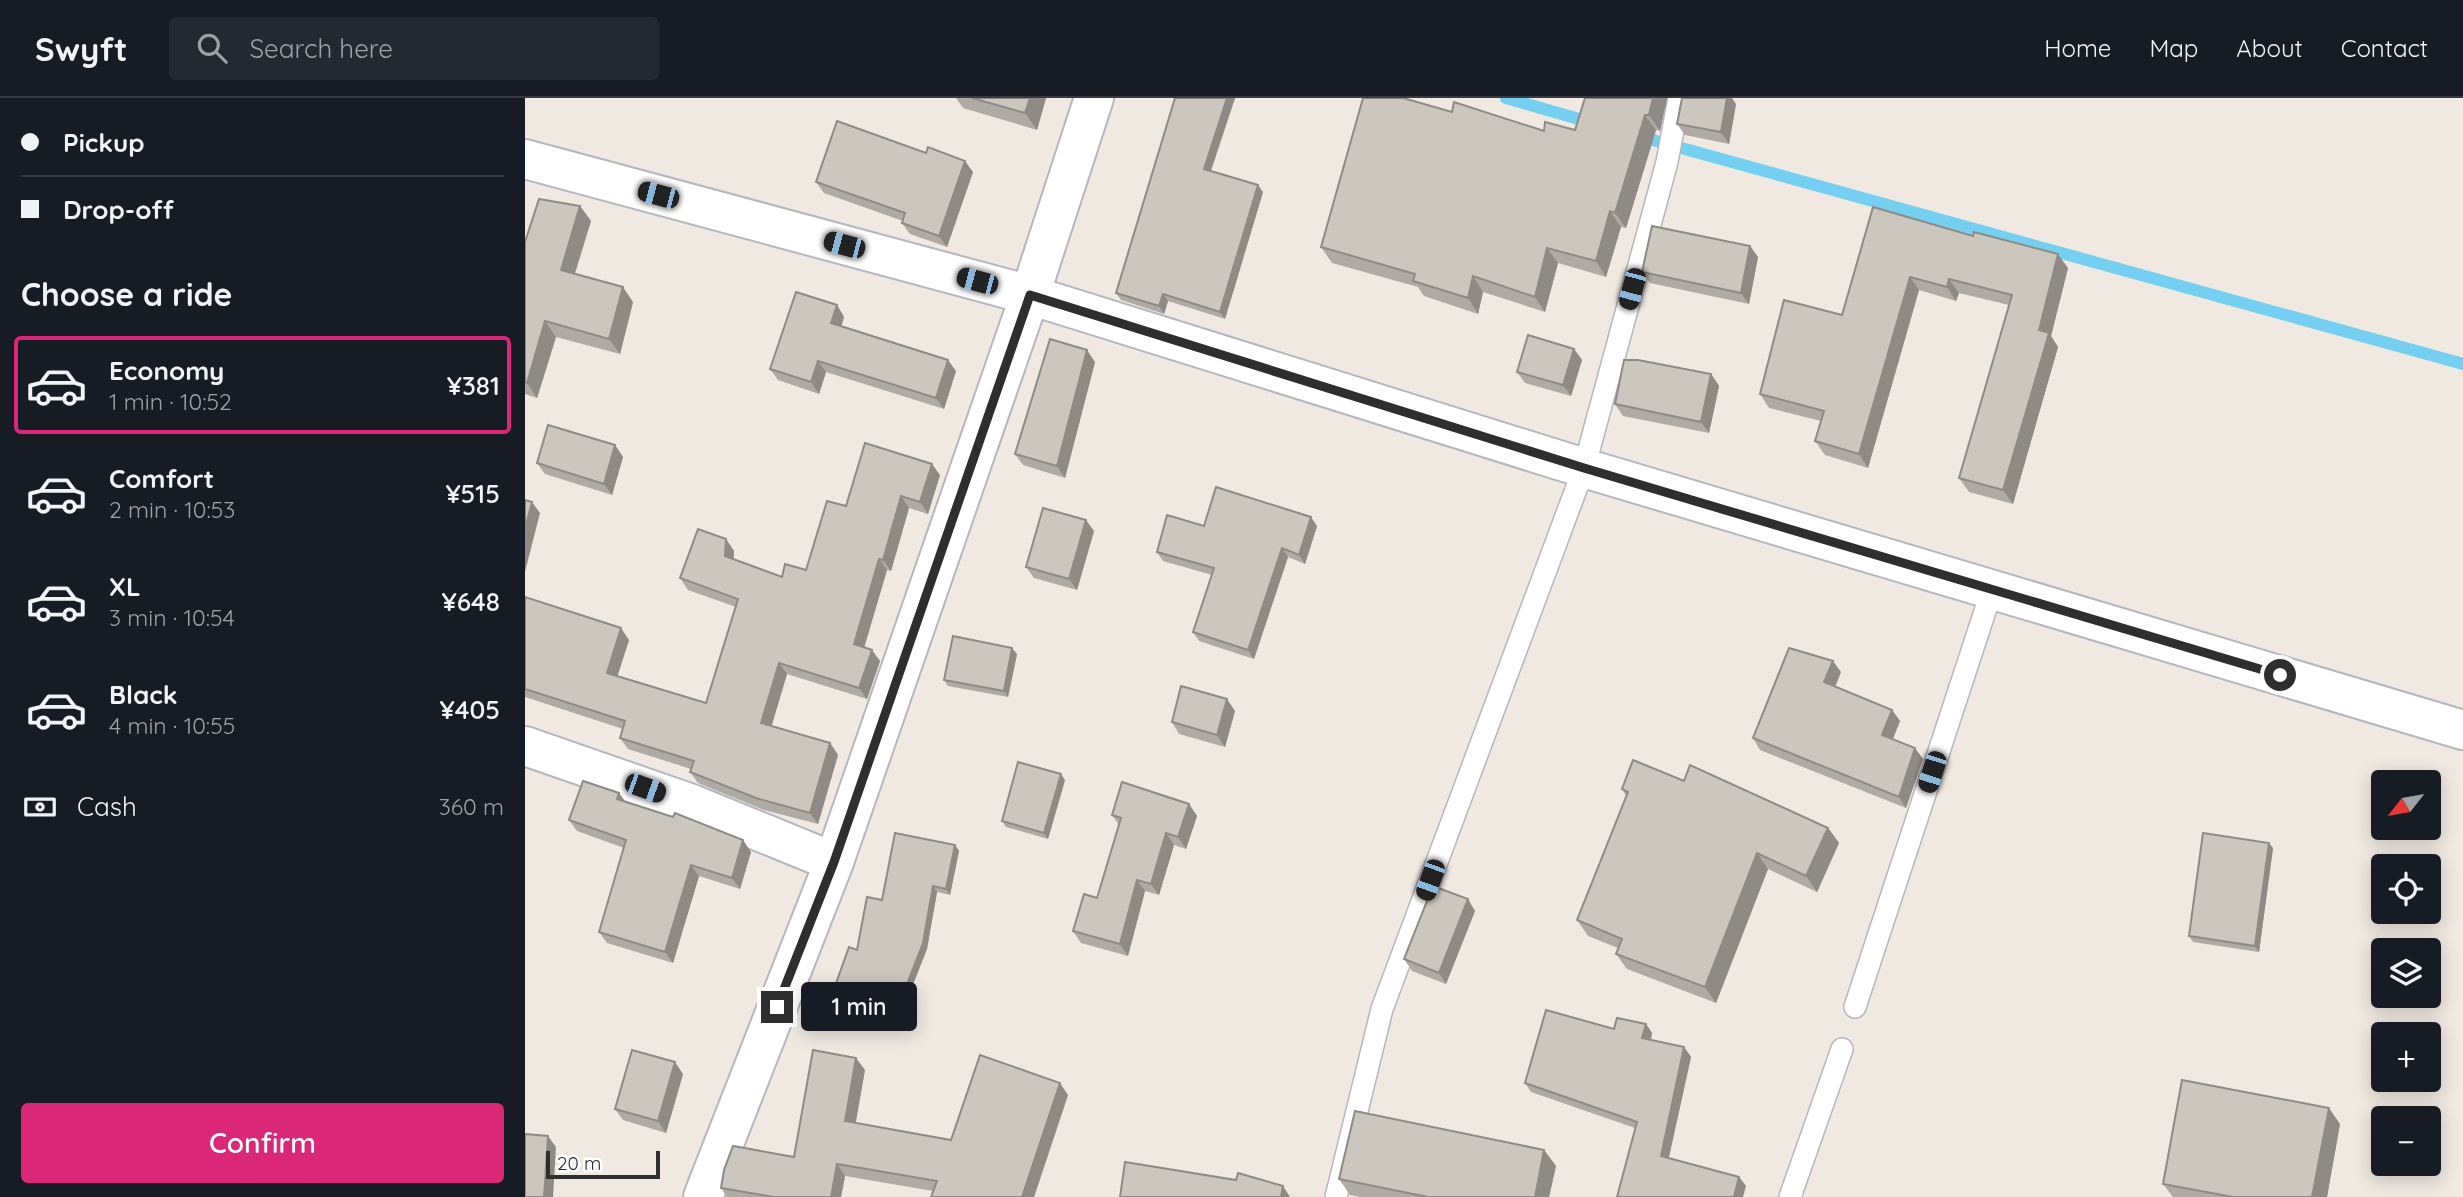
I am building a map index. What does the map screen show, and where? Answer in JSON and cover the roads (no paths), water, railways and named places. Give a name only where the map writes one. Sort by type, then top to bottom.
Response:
[{"type":"street","points":[[703,1197],[834,862],[1030,295],[1094,98]]},
{"type":"street","points":[[525,159],[1030,295],[1584,468],[2463,730]]},
{"type":"street","points":[[525,746],[692,804],[834,862]]},
{"type":"lane","points":[[1336,1197],[1382,1009],[1584,468],[1667,162],[1679,98]]},
{"type":"lane","points":[[1855,1007],[1992,590]]},
{"type":"lane","points":[[1790,1197],[1843,1049]]},
{"type":"waterway","points":[[1506,98],[1593,123]]},
{"type":"waterway","points":[[1638,136],[2463,364]]}]
